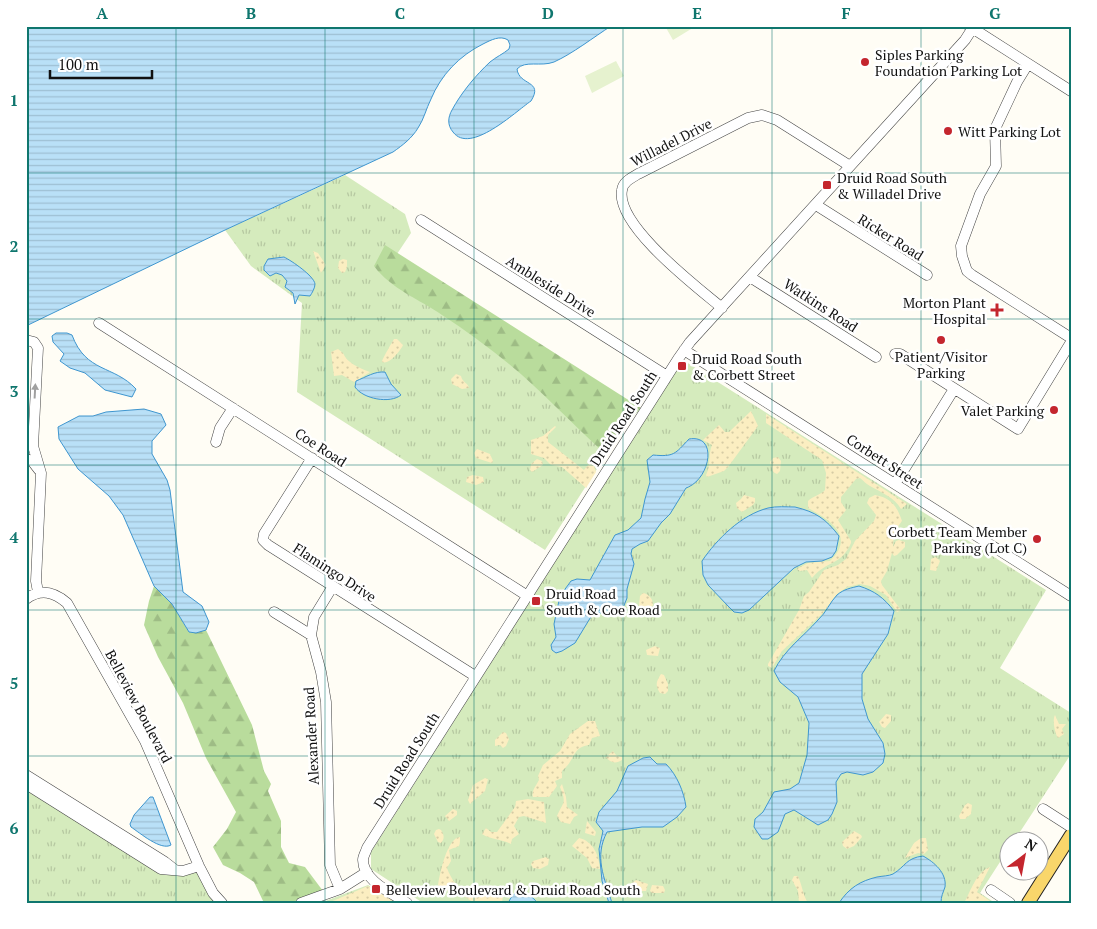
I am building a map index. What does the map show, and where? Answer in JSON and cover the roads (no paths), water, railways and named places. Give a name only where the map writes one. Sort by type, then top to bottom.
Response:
[{"type":"main road","points":[[1028,903],[1071,835]]},
{"type":"street","points":[[972,27],[1071,91]]},
{"type":"street","name":"Druid Road South","points":[[367,872],[363,859],[367,848],[526,595],[684,350],[959,46],[972,27]]},
{"type":"street","points":[[1028,64],[1016,82],[994,129],[996,166],[980,194],[961,246],[962,256],[968,271],[972,275],[1071,338]]},
{"type":"street","name":"Willadel Drive","points":[[722,308],[650,245],[638,230],[622,198],[622,190],[625,183],[645,170],[748,118],[762,115],[777,120],[850,166]]},
{"type":"street","name":"Ricker Road","points":[[816,205],[927,275]]},
{"type":"street","name":"Ambleside Drive","points":[[420,220],[667,376]]},
{"type":"street","name":"Watkins Road","points":[[750,277],[876,357]]},
{"type":"street","name":"Coe Road","points":[[99,323],[526,595]]},
{"type":"street","points":[[26,340],[34,342],[38,348],[33,446],[41,473],[36,581],[38,592],[26,598]]},
{"type":"street","points":[[896,354],[900,354],[1018,429],[1071,342]]},
{"type":"street","name":"Corbett Street","points":[[684,350],[1071,596]]},
{"type":"street","points":[[895,484],[954,389]]},
{"type":"street","points":[[216,442],[220,428],[233,408]]},
{"type":"street","points":[[33,446],[26,457],[32,461],[41,473]]},
{"type":"street","name":"Flamingo Drive","points":[[312,458],[264,534],[264,540],[268,545],[475,676]]},
{"type":"street","points":[[274,612],[311,635],[314,617],[332,586]]},
{"type":"street","name":"Belleview Boulevard","points":[[38,592],[50,592],[67,603],[145,741],[199,866],[213,893],[222,903]]},
{"type":"street","name":"Alexander Road","points":[[311,635],[321,672],[326,702],[330,865],[340,889]]},
{"type":"street","points":[[26,775],[165,862],[174,870]]},
{"type":"street","points":[[26,784],[161,869],[184,871],[199,866]]},
{"type":"street","points":[[1043,809],[1071,827]]},
{"type":"street","points":[[302,903],[340,889],[367,872],[375,882],[407,903]]},
{"type":"street","points":[[991,890],[1010,903]]},
{"type":"water","points":[[26,26],[611,26],[561,59],[544,64],[520,66],[517,69],[519,74],[535,90],[531,101],[504,122],[481,135],[461,138],[453,132],[449,124],[452,110],[474,78],[490,62],[509,49],[510,45],[508,40],[502,38],[483,44],[466,54],[446,74],[435,90],[416,132],[393,152],[26,326]]},
{"type":"water","points":[[284,257],[307,273],[315,284],[310,296],[299,295],[295,304],[293,293],[285,287],[287,281],[282,275],[276,273],[270,276],[264,270],[268,259]]},
{"type":"water","points":[[56,333],[72,335],[85,356],[128,381],[136,389],[132,397],[105,390],[85,373],[70,368],[60,361],[64,354],[53,342],[52,336]]},
{"type":"water","points":[[385,372],[391,384],[401,395],[396,398],[377,399],[364,395],[355,387],[356,381],[374,373]]},
{"type":"water","points":[[144,409],[161,414],[166,425],[152,441],[152,454],[167,480],[170,490],[183,592],[202,606],[209,622],[206,630],[196,633],[189,632],[172,604],[154,586],[123,515],[109,496],[78,469],[59,439],[58,427],[79,416]]},
{"type":"water","points":[[689,439],[698,439],[705,443],[708,450],[708,459],[705,468],[701,476],[686,488],[670,514],[648,541],[632,549],[631,554],[634,564],[623,608],[614,613],[592,615],[575,643],[556,653],[552,650],[551,645],[556,637],[554,624],[560,596],[571,581],[577,579],[590,580],[615,535],[628,530],[641,518],[650,482],[647,460],[653,455],[670,455],[674,453]]},
{"type":"water","points":[[771,507],[795,507],[815,514],[830,525],[839,536],[836,551],[832,557],[822,561],[806,562],[794,568],[749,610],[742,613],[734,612],[708,585],[703,575],[702,561],[722,536],[748,516]]},
{"type":"water","points":[[859,586],[879,596],[894,611],[888,634],[862,674],[862,699],[868,719],[883,743],[885,754],[883,763],[873,772],[863,775],[847,772],[841,774],[836,782],[837,802],[828,820],[818,825],[794,810],[785,814],[778,832],[768,839],[762,839],[754,827],[755,819],[763,812],[774,792],[790,789],[799,783],[807,755],[809,723],[798,697],[780,682],[774,671],[778,663],[821,617],[837,595],[845,590]]},
{"type":"water","points":[[650,757],[657,764],[666,764],[677,778],[686,807],[677,817],[663,827],[642,827],[607,832],[601,850],[601,859],[603,876],[612,903],[609,903],[602,881],[599,849],[603,831],[596,822],[599,812],[617,791],[628,766],[643,758]]},
{"type":"water","points":[[150,797],[153,797],[171,845],[162,846],[156,844],[131,827],[130,824],[134,815]]},
{"type":"water","points":[[923,856],[935,865],[944,877],[945,887],[941,903],[839,903],[851,889],[860,883],[893,874],[909,860]]},
{"type":"water","points":[[517,892],[529,895],[538,903],[508,903]]},
{"type":"place","name":"Siples Parking Foundation Parking Lot","points":[[865,62]]},
{"type":"place","name":"Witt Parking Lot","points":[[948,131]]},
{"type":"place","name":"Druid Road South & Willadel Drive","points":[[827,185]]},
{"type":"place","name":"Morton Plant Hospital","points":[[997,310]]},
{"type":"place","name":"Patient/Visitor Parking","points":[[941,340]]},
{"type":"place","name":"Druid Road South & Corbett Street","points":[[682,366]]},
{"type":"place","name":"Valet Parking","points":[[1054,410]]},
{"type":"place","name":"Corbett Team Member Parking (Lot C)","points":[[1037,539]]},
{"type":"place","name":"Druid Road South & Coe Road","points":[[536,601]]},
{"type":"place","name":"Belleview Boulevard & Druid Road South","points":[[376,889]]}]
